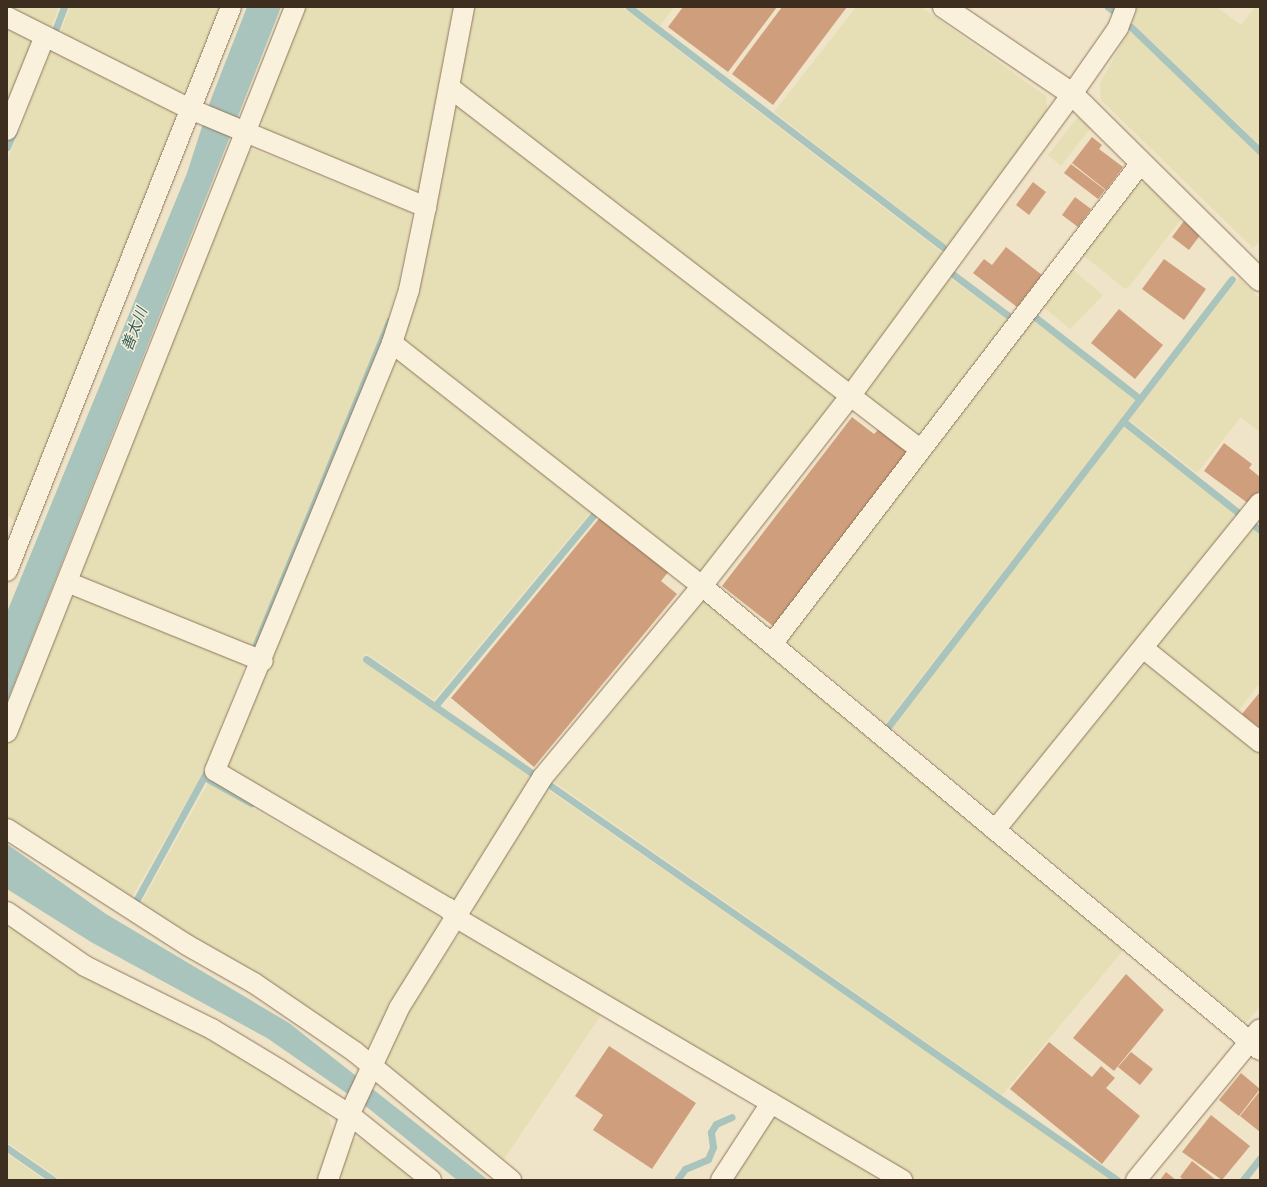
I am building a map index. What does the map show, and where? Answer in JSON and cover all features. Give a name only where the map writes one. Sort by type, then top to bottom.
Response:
[{"type":"street","points":[[7,571],[15,527],[195,111],[231,7]]},
{"type":"street","points":[[7,732],[67,582],[242,131],[295,7]]},
{"type":"street","points":[[464,7],[409,290],[392,343],[263,661],[215,771],[448,908],[455,917],[902,1180]]},
{"type":"street","points":[[944,7],[1072,94],[1260,280]]},
{"type":"street","points":[[328,1180],[351,1112],[368,1071],[399,1008],[542,778],[702,586],[851,395],[1072,94],[1118,28],[1126,7]]},
{"type":"street","points":[[7,17],[195,111],[426,207]]},
{"type":"street","points":[[7,130],[44,36]]},
{"type":"street","points":[[449,87],[921,450]]},
{"type":"street","points":[[772,644],[1141,163]]},
{"type":"street","points":[[392,343],[702,586],[995,830],[1256,1040],[1136,1180]]},
{"type":"street","points":[[995,830],[1260,503]]},
{"type":"street","points":[[67,582],[263,661]]},
{"type":"street","points":[[1143,648],[1260,742]]},
{"type":"street","points":[[7,829],[187,945],[254,983],[355,1052],[368,1071],[511,1180]]},
{"type":"street","points":[[7,912],[85,966],[212,1029],[351,1112],[431,1180]]},
{"type":"street","points":[[720,1180],[771,1103]]},
{"type":"shaded area","points":[[7,7],[59,7],[50,31]]},
{"type":"shaded area","points":[[70,7],[224,7],[192,86],[177,95],[59,36]]},
{"type":"shaded area","points":[[301,7],[453,7],[418,194],[264,131],[259,114]]},
{"type":"shaded area","points":[[469,7],[622,7],[944,254],[850,381],[844,382],[458,88]]},
{"type":"shaded area","points":[[636,7],[674,7],[660,26]]},
{"type":"shaded area","points":[[856,7],[921,7],[1046,96],[1048,115],[949,247],[774,112]]},
{"type":"shaded area","points":[[1138,7],[1217,7],[1241,25],[1255,7],[1260,7],[1260,145],[1132,23]]},
{"type":"shaded area","points":[[7,23],[30,34],[36,49],[7,121]]},
{"type":"shaded area","points":[[1129,30],[1260,155],[1260,241],[1253,248],[1101,100],[1100,83]]},
{"type":"shaded area","points":[[52,47],[173,110],[177,122],[22,517],[16,521],[7,516],[7,162]]},
{"type":"shaded area","points":[[453,100],[837,394],[836,401],[705,572],[699,572],[451,376],[447,381],[400,346]]},
{"type":"shaded area","points":[[1078,117],[1092,126],[1061,166],[1048,155]]},
{"type":"shaded area","points":[[252,149],[412,213],[399,282],[387,321],[251,651],[74,576],[239,165]]},
{"type":"shaded area","points":[[1132,182],[1146,183],[1182,218],[1128,288],[1124,288],[1079,252]]},
{"type":"shaded area","points":[[1072,269],[1103,295],[1070,329],[1042,306]]},
{"type":"shaded area","points":[[949,277],[1010,322],[921,441],[863,393]]},
{"type":"shaded area","points":[[1239,278],[1260,299],[1260,432],[1241,417],[1197,473],[1129,420]]},
{"type":"shaded area","points":[[1030,318],[1136,399],[886,723],[786,640]]},
{"type":"shaded area","points":[[393,352],[595,507],[434,700],[366,653],[361,660],[532,777],[455,901],[231,772],[227,762]]},
{"type":"shaded area","points":[[1124,424],[1240,517],[998,816],[892,728]]},
{"type":"shaded area","points":[[1249,526],[1260,535],[1260,683],[1234,716],[1150,648]]},
{"type":"shaded area","points":[[70,589],[248,657],[202,775],[129,902],[7,821],[7,746]]},
{"type":"shaded area","points":[[703,601],[709,601],[1126,947],[1002,1095],[554,782]]},
{"type":"shaded area","points":[[1142,656],[1260,750],[1260,1006],[1246,1023],[1008,824]]},
{"type":"shaded area","points":[[208,783],[439,915],[441,926],[368,1046],[361,1049],[138,909]]},
{"type":"shaded area","points":[[547,789],[1112,1180],[917,1180],[476,919],[473,908]]},
{"type":"shaded area","points":[[7,921],[209,1036],[316,1103],[327,1113],[334,1133],[319,1180],[61,1180],[7,1142]]},
{"type":"shaded area","points":[[461,931],[601,1015],[504,1159],[387,1069],[383,1060],[407,1012]]},
{"type":"shaded area","points":[[771,1114],[882,1180],[727,1180]]},
{"type":"shaded area","points":[[355,1138],[364,1138],[416,1180],[338,1180],[348,1146]]},
{"type":"shaded area","points":[[7,1154],[45,1180],[7,1180]]},
{"type":"water","name":"善太川","points":[[247,7],[281,7],[7,702],[7,612],[187,173],[211,99]]},
{"type":"water","points":[[7,844],[106,914],[289,1023],[488,1180],[457,1180],[368,1108],[267,1038],[91,942],[7,889]]},
{"type":"building","points":[[683,7],[777,7],[728,72],[668,27]]},
{"type":"building","points":[[782,7],[847,7],[773,105],[732,74]]},
{"type":"building","points":[[1092,137],[1102,145],[1099,149],[1123,167],[1106,190],[1072,163]]},
{"type":"building","points":[[1071,164],[1105,190],[1098,199],[1064,173]]},
{"type":"building","points":[[1033,182],[1046,192],[1029,215],[1016,205]]},
{"type":"building","points":[[1075,197],[1091,209],[1078,227],[1062,215]]},
{"type":"building","points":[[1184,221],[1201,234],[1189,250],[1172,237]]},
{"type":"building","points":[[1006,247],[1042,275],[1017,307],[973,273],[984,259],[992,265]]},
{"type":"building","points":[[1164,259],[1206,289],[1184,320],[1142,289]]},
{"type":"building","points":[[1119,309],[1163,345],[1135,379],[1091,343]]},
{"type":"building","points":[[852,417],[874,434],[879,429],[909,452],[773,626],[722,586]]},
{"type":"building","points":[[1224,443],[1252,464],[1249,468],[1260,477],[1260,490],[1249,504],[1204,471]]},
{"type":"building","points":[[602,515],[669,571],[661,581],[677,594],[534,767],[451,698]]},
{"type":"building","points":[[1260,692],[1260,728],[1242,714]]},
{"type":"building","points":[[1126,974],[1164,1010],[1114,1071],[1073,1038]]},
{"type":"building","points":[[1049,1042],[1092,1077],[1101,1066],[1115,1078],[1106,1088],[1140,1116],[1102,1164],[1010,1089]]},
{"type":"building","points":[[609,1046],[696,1103],[652,1169],[593,1130],[603,1115],[575,1096]]},
{"type":"building","points":[[1131,1052],[1153,1069],[1140,1085],[1118,1067]]},
{"type":"building","points":[[1241,1073],[1260,1089],[1239,1116],[1219,1100]]},
{"type":"building","points":[[1260,1091],[1260,1132],[1240,1116]]},
{"type":"building","points":[[1211,1115],[1250,1146],[1222,1180],[1182,1152]]},
{"type":"building","points":[[1192,1161],[1216,1180],[1184,1180],[1180,1177]]},
{"type":"building","points":[[1166,1172],[1176,1180],[1160,1180]]},
{"type":"waterway","points":[[56,28],[64,7]]},
{"type":"waterway","points":[[629,7],[943,247]]},
{"type":"waterway","points":[[1108,7],[1115,12]]},
{"type":"waterway","points":[[1131,27],[1260,151]]},
{"type":"waterway","points":[[7,147],[14,131]]},
{"type":"waterway","points":[[954,275],[1010,317]]},
{"type":"waterway","points":[[887,728],[1232,279]]},
{"type":"waterway","points":[[1035,317],[1140,399]]},
{"type":"waterway","points":[[254,649],[389,321]]},
{"type":"waterway","points":[[1123,421],[1240,514]]},
{"type":"waterway","points":[[435,706],[597,511]]},
{"type":"waterway","points":[[1252,524],[1260,530]]},
{"type":"waterway","points":[[366,659],[532,773]]},
{"type":"waterway","points":[[136,901],[206,773]]},
{"type":"waterway","points":[[204,777],[251,803]]},
{"type":"waterway","points":[[551,786],[1117,1180]]},
{"type":"waterway","points":[[677,1180],[685,1169],[708,1159],[713,1147],[711,1132],[716,1124],[732,1117]]},
{"type":"waterway","points":[[7,1148],[53,1180]]},
{"type":"waterway","points":[[1243,1180],[1260,1158]]}]
